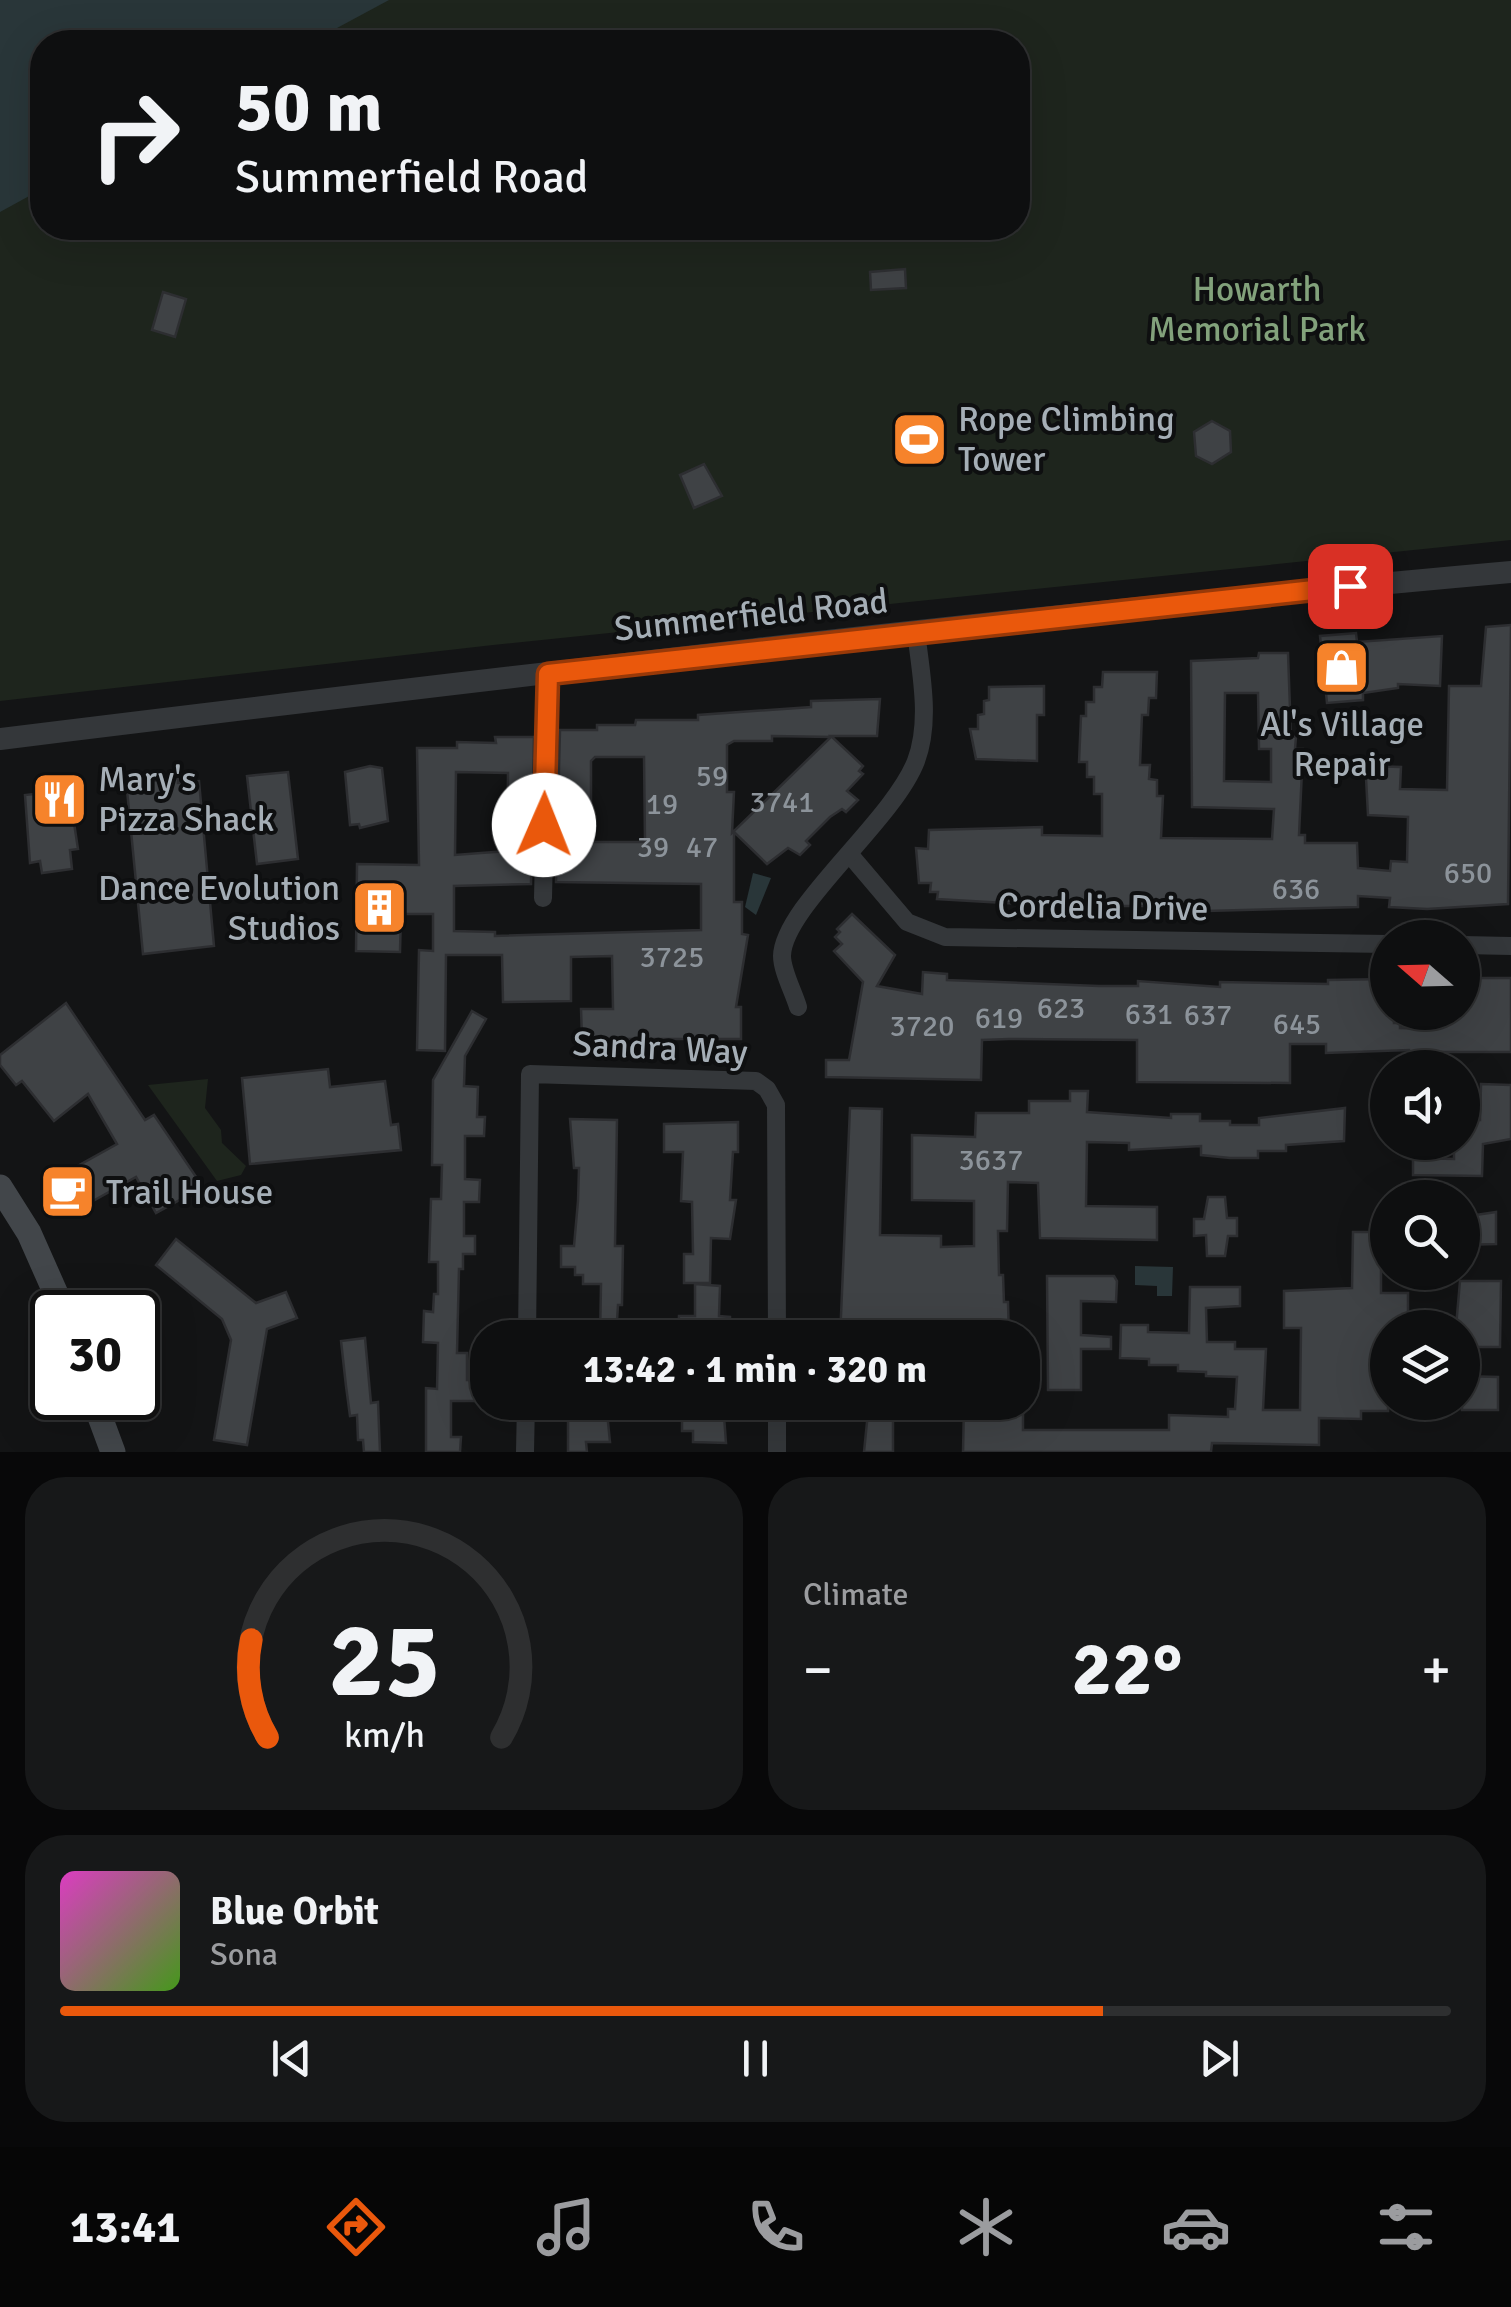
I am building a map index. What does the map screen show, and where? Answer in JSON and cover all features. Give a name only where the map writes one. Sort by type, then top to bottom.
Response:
[{"type":"main road","points":[[0,1186],[28,1232],[54,1290]]},
{"type":"main road","points":[[101,1420],[112,1452]]},
{"type":"street","name":"Summerfield Road","points":[[0,739],[916,632],[1412,578],[1511,572]]},
{"type":"street","points":[[798,1008],[782,956],[792,922],[888,812],[918,757],[924,696],[916,632]]},
{"type":"street","points":[[544,898],[548,674]]},
{"type":"street","name":"Cordelia Drive","points":[[851,856],[907,922],[945,936],[1370,944]]},
{"type":"street","points":[[1480,945],[1511,946]]},
{"type":"street","name":"Sandra Way","points":[[526,1320],[530,1074],[756,1082],[768,1089],[776,1105],[777,1320]]},
{"type":"street","points":[[525,1452],[526,1420]]},
{"type":"street","points":[[777,1420],[777,1452]]},
{"type":"green space","name":"Howarth Memorial Park","points":[[0,0],[1511,0],[1511,540],[493,645],[0,701]]},
{"type":"green space","points":[[208,1079],[205,1108],[221,1130],[222,1143],[246,1166],[241,1175],[217,1181],[148,1085]]},
{"type":"shaded area","points":[[0,0],[389,0],[333,30],[30,30],[30,196],[0,212]]},
{"type":"shaded area","points":[[753,873],[771,878],[756,915],[745,907]]},
{"type":"shaded area","points":[[1135,1266],[1173,1267],[1172,1296],[1157,1296],[1157,1286],[1135,1285]]},
{"type":"building","points":[[905,269],[906,288],[871,290],[870,272]]},
{"type":"building","points":[[163,292],[186,299],[175,337],[152,330]]},
{"type":"building","points":[[1212,421],[1230,431],[1231,452],[1212,464],[1196,456],[1194,432]]},
{"type":"building","points":[[704,464],[722,496],[694,508],[680,475]]},
{"type":"building","points":[[1511,625],[1508,904],[1389,907],[1390,898],[1358,896],[1358,907],[1206,911],[1171,906],[1059,906],[937,899],[938,892],[930,892],[931,883],[919,883],[916,848],[928,849],[929,830],[1042,827],[1042,835],[1102,836],[1102,794],[1094,794],[1094,777],[1087,777],[1087,762],[1079,762],[1081,716],[1086,716],[1086,702],[1094,702],[1094,687],[1102,687],[1103,672],[1157,672],[1156,698],[1149,698],[1148,715],[1142,715],[1140,765],[1150,765],[1149,779],[1157,780],[1157,796],[1163,796],[1161,838],[1272,839],[1274,809],[1192,807],[1191,661],[1258,658],[1259,653],[1288,653],[1291,736],[1296,737],[1295,749],[1303,749],[1299,835],[1305,835],[1305,843],[1357,843],[1358,868],[1390,871],[1391,861],[1407,862],[1408,817],[1368,815],[1366,778],[1370,778],[1371,766],[1401,767],[1400,789],[1447,790],[1449,686],[1481,686],[1486,627]],"holes":[[[1225,693],[1258,693],[1259,749],[1271,749],[1271,782],[1224,781]]]},
{"type":"building","points":[[1356,633],[1357,642],[1442,636],[1440,686],[1398,684],[1398,688],[1363,693],[1363,700],[1327,703],[1320,636]]},
{"type":"building","points":[[1044,686],[1044,715],[1037,715],[1037,761],[976,759],[970,729],[978,729],[978,715],[984,714],[989,687]]},
{"type":"building","points":[[880,699],[877,736],[831,736],[863,766],[859,771],[863,774],[847,791],[858,800],[846,812],[842,809],[830,817],[806,841],[810,845],[800,855],[788,848],[767,864],[734,832],[734,902],[742,902],[742,934],[748,935],[736,1007],[741,1007],[741,1039],[582,1039],[581,1009],[613,1009],[612,956],[571,957],[571,1001],[503,1002],[502,955],[446,955],[445,1051],[417,1050],[419,950],[433,951],[433,914],[401,914],[400,952],[356,951],[357,864],[419,865],[417,748],[457,748],[457,742],[496,743],[495,737],[534,737],[531,884],[454,886],[454,931],[495,932],[495,936],[701,930],[701,884],[556,882],[560,730],[597,730],[597,725],[635,725],[636,720],[698,720],[698,715],[811,707],[811,701]],"holes":[[[772,736],[831,737],[732,833],[734,792],[727,792],[727,745],[734,741],[772,741]],[[595,757],[644,757],[645,842],[591,842],[591,761]],[[456,772],[508,773],[507,851],[455,855]]]},
{"type":"building","points":[[370,766],[382,768],[388,821],[360,828],[359,824],[350,825],[345,772]]},
{"type":"building","points":[[288,772],[298,859],[257,864],[247,776]]},
{"type":"building","points":[[178,778],[178,783],[199,781],[214,946],[143,954],[127,790],[146,788],[145,782]]},
{"type":"building","points":[[69,790],[78,849],[70,850],[72,869],[42,873],[40,861],[30,863],[25,795]]},
{"type":"building","points":[[852,914],[895,955],[877,986],[922,994],[923,972],[947,974],[947,980],[1099,986],[1138,986],[1138,981],[1220,987],[1220,982],[1328,984],[1328,980],[1370,979],[1370,1030],[1480,1030],[1480,978],[1511,978],[1511,1052],[1326,1053],[1326,1044],[1290,1044],[1290,1083],[1137,1082],[1137,1040],[1009,1039],[982,1040],[981,1080],[826,1077],[826,1060],[849,1060],[863,982],[834,951],[842,944],[835,937],[840,932],[837,929]]},
{"type":"building","points":[[66,1003],[145,1120],[154,1115],[203,1187],[156,1213],[136,1177],[84,1206],[81,1200],[57,1213],[45,1191],[68,1178],[65,1173],[117,1144],[88,1094],[54,1121],[22,1081],[16,1085],[0,1065],[0,1055]]},
{"type":"building","points":[[472,1011],[486,1019],[465,1056],[464,1086],[478,1087],[477,1117],[485,1117],[484,1136],[465,1136],[465,1179],[480,1180],[479,1202],[464,1202],[464,1236],[475,1236],[475,1254],[463,1254],[463,1269],[459,1269],[457,1353],[467,1353],[470,1380],[470,1401],[451,1401],[451,1437],[461,1437],[460,1452],[426,1452],[426,1388],[437,1389],[438,1343],[423,1342],[424,1311],[433,1312],[434,1294],[438,1294],[438,1262],[429,1262],[431,1199],[441,1199],[442,1165],[432,1165],[433,1080]]},
{"type":"building","points":[[328,1069],[330,1087],[385,1081],[391,1125],[398,1124],[401,1150],[250,1164],[242,1078]]},
{"type":"building","points":[[1481,1084],[1511,1085],[1511,1139],[1483,1144],[1482,1176],[1413,1175],[1413,1160],[1480,1160]]},
{"type":"building","points":[[1070,1091],[1088,1091],[1087,1112],[1171,1118],[1171,1114],[1200,1114],[1200,1121],[1230,1121],[1230,1125],[1259,1125],[1259,1118],[1345,1108],[1344,1141],[1286,1145],[1286,1151],[1258,1151],[1258,1158],[1201,1155],[1201,1146],[1129,1150],[1129,1143],[1087,1142],[1086,1206],[1157,1207],[1157,1240],[1040,1238],[1038,1183],[1008,1182],[1007,1231],[998,1231],[999,1275],[1003,1275],[1008,1320],[841,1320],[850,1108],[882,1109],[880,1235],[941,1236],[941,1247],[974,1246],[974,1201],[912,1200],[912,1135],[975,1137],[976,1113],[1029,1113],[1029,1101],[1070,1101]]},
{"type":"building","points":[[570,1119],[617,1120],[615,1246],[623,1246],[622,1305],[618,1305],[617,1320],[600,1320],[601,1284],[583,1284],[583,1275],[575,1275],[575,1267],[561,1267],[561,1246],[574,1246],[579,1168],[574,1168]]},
{"type":"building","points":[[738,1122],[738,1152],[733,1152],[730,1200],[736,1200],[730,1239],[711,1238],[710,1283],[684,1283],[684,1254],[693,1254],[692,1202],[681,1201],[683,1152],[664,1152],[664,1124]]},
{"type":"building","points":[[1208,1197],[1225,1197],[1227,1218],[1237,1218],[1237,1236],[1228,1236],[1225,1256],[1207,1256],[1206,1235],[1194,1236],[1194,1219],[1204,1219]]},
{"type":"building","points":[[1496,1212],[1496,1244],[1480,1244],[1480,1214]]},
{"type":"building","points":[[1353,1232],[1370,1232],[1370,1290],[1408,1293],[1408,1310],[1370,1310],[1370,1411],[1361,1411],[1361,1419],[1319,1418],[1319,1445],[1212,1443],[1211,1452],[963,1452],[964,1420],[1023,1420],[1023,1430],[1169,1430],[1169,1415],[1228,1417],[1228,1409],[1235,1409],[1237,1377],[1206,1376],[1206,1372],[1178,1371],[1178,1365],[1149,1365],[1149,1359],[1120,1358],[1121,1325],[1148,1325],[1148,1332],[1189,1333],[1190,1287],[1240,1287],[1240,1306],[1206,1308],[1207,1342],[1235,1342],[1235,1349],[1266,1349],[1263,1410],[1300,1410],[1301,1328],[1284,1328],[1284,1291],[1352,1288]]},
{"type":"building","points":[[176,1239],[256,1303],[286,1292],[297,1318],[267,1329],[247,1445],[214,1440],[231,1340],[222,1319],[156,1265]]},
{"type":"building","points":[[1047,1276],[1114,1276],[1117,1281],[1116,1302],[1081,1301],[1081,1335],[1111,1337],[1111,1349],[1081,1349],[1081,1390],[1048,1390]]},
{"type":"building","points":[[1480,1281],[1501,1281],[1500,1347],[1480,1347],[1480,1310],[1457,1310],[1459,1290],[1480,1290]]},
{"type":"building","points":[[695,1284],[720,1286],[719,1316],[730,1320],[679,1320],[679,1316],[695,1316]]},
{"type":"building","points":[[365,1338],[371,1403],[378,1402],[380,1452],[364,1452],[363,1440],[358,1440],[357,1415],[350,1416],[346,1386],[341,1341]]},
{"type":"building","points":[[1480,1376],[1498,1377],[1498,1410],[1480,1410]]},
{"type":"building","points":[[568,1420],[608,1420],[610,1442],[586,1442],[587,1452],[568,1452]]},
{"type":"building","points":[[682,1420],[724,1420],[726,1443],[693,1442],[693,1431],[682,1431]]},
{"type":"building","points":[[867,1420],[893,1420],[893,1452],[864,1452]]},
{"type":"place","name":"Rope Climbing Tower","points":[[919,439]]},
{"type":"place","name":"Al's Village Repair","points":[[1342,668]]},
{"type":"place","name":"Mary's Pizza Shack","points":[[59,799]]},
{"type":"place","name":"Dance Evolution Studios","points":[[379,908]]},
{"type":"place","name":"Trail House","points":[[67,1192]]},
{"type":"route","points":[[544,825],[548,674],[1350,586]]}]
